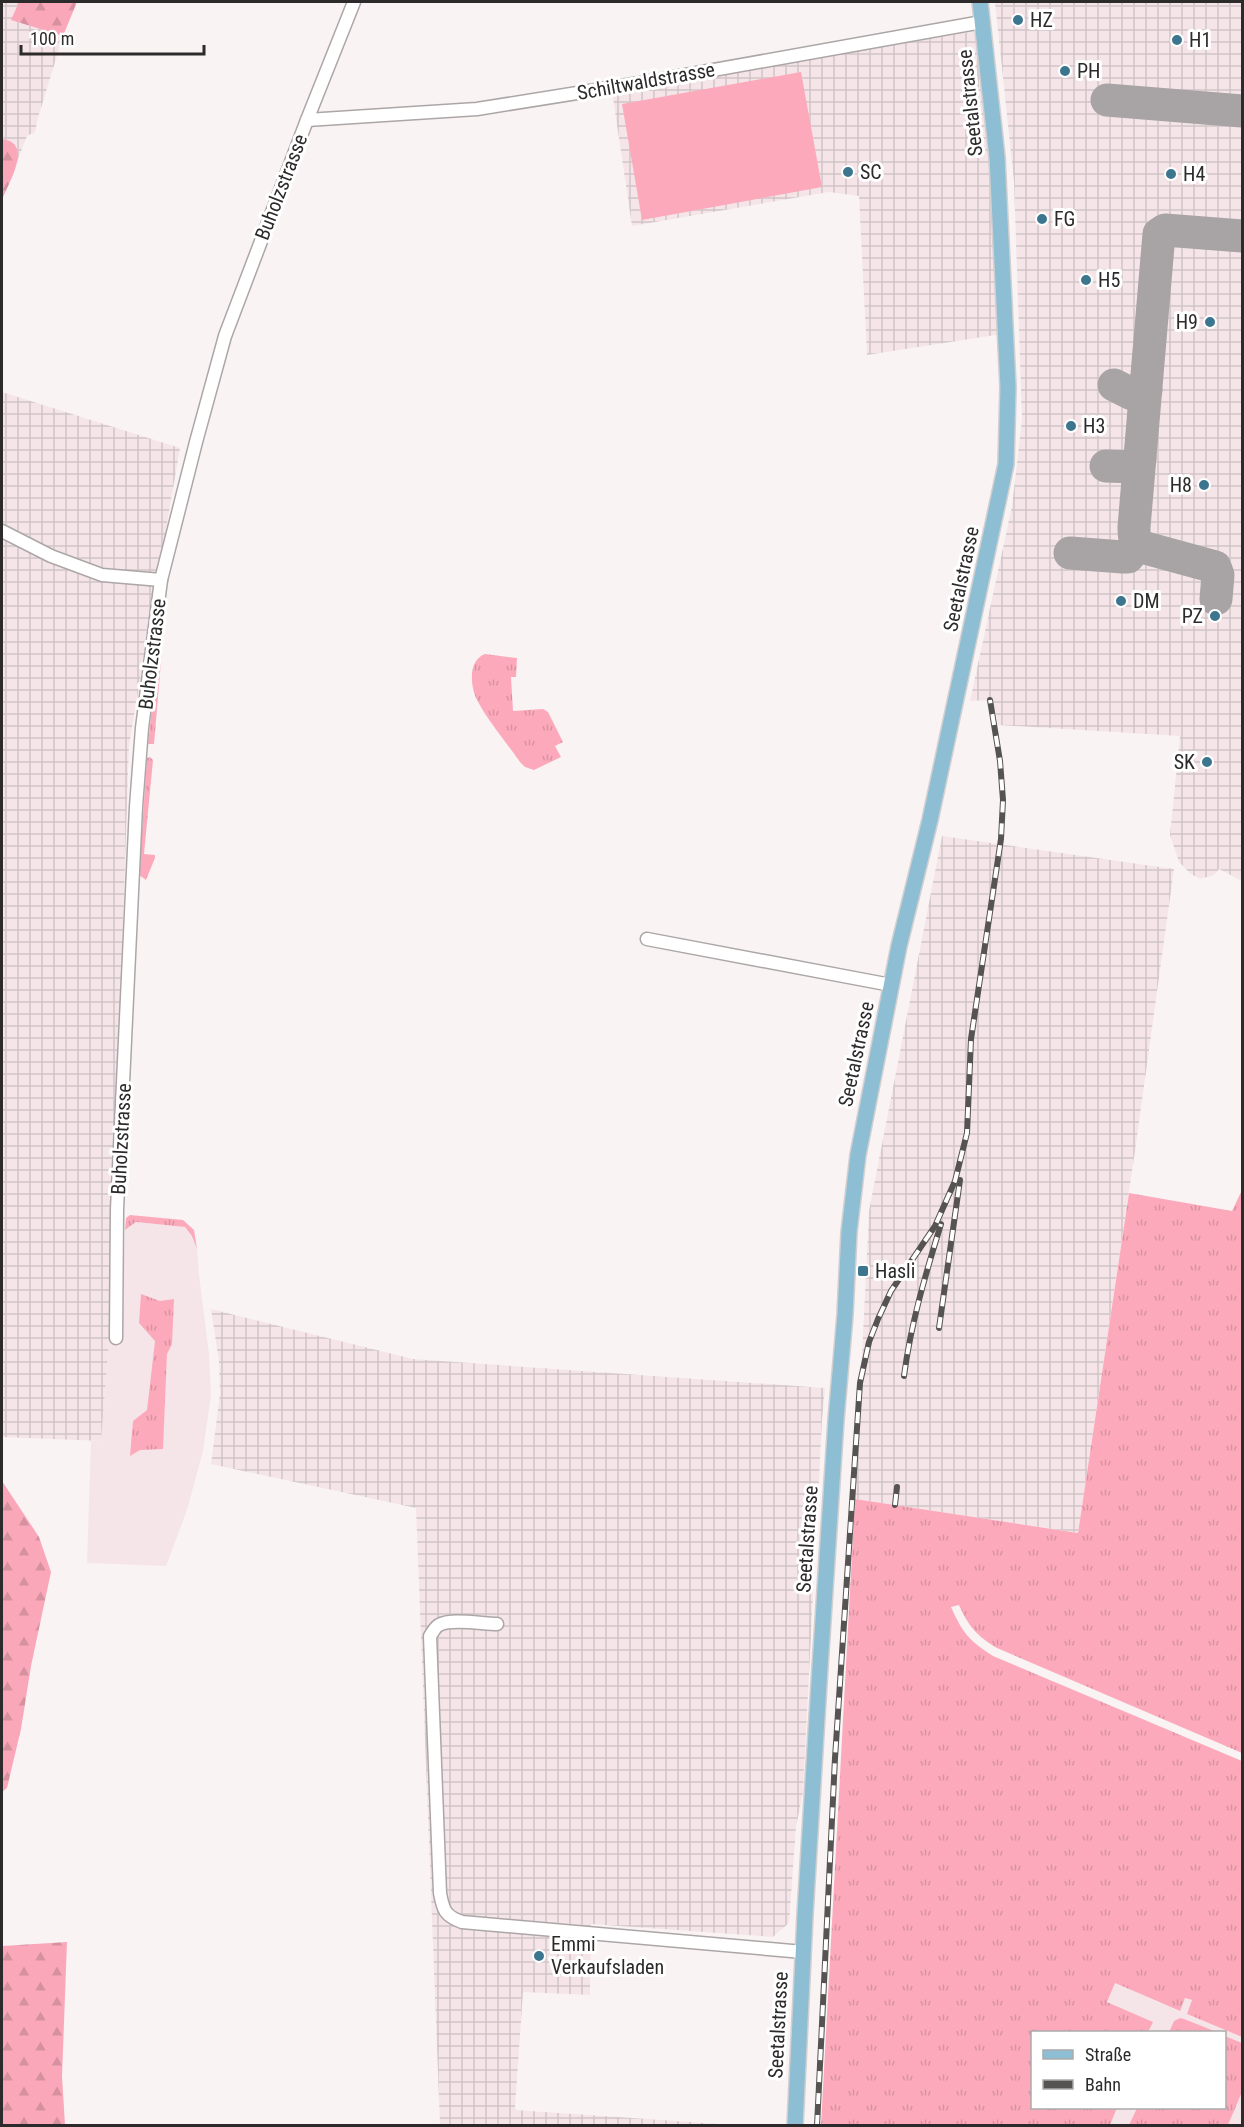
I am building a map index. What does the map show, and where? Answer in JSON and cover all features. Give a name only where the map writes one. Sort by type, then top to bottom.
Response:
[{"type":"main road","name":"Seetalstrasse","points":[[795,2126],[803,1952],[849,1232],[863,1124],[891,985],[930,820],[1006,464],[1008,387],[997,157],[980,2]]},
{"type":"street","name":"Buholzstrasse","points":[[116,1338],[117,1210],[136,807],[142,728],[161,580],[225,336],[354,2]]},
{"type":"street","name":"Schiltwaldstrasse","points":[[307,120],[477,109],[652,81],[982,21]]},
{"type":"street","points":[[2,531],[51,556],[102,575],[161,580]]},
{"type":"street","points":[[647,939],[891,985]]},
{"type":"street","points":[[497,1624],[450,1622],[440,1624],[430,1636],[440,1893],[443,1907],[451,1918],[462,1922],[803,1952]]},
{"type":"shaded area","points":[[2,2],[19,2],[12,20],[63,36],[35,132],[27,136],[2,200]]},
{"type":"shaded area","points":[[995,2],[1242,2],[1242,881],[1219,869],[1214,875],[1200,879],[1179,862],[1170,835],[1180,736],[998,725],[993,700],[970,701],[1012,506],[1022,420],[1014,182]]},
{"type":"shaded area","points":[[978,31],[991,144],[1002,334],[867,355],[859,196],[829,192],[632,226],[612,91]]},
{"type":"shaded area","points":[[2,392],[180,448],[129,745],[109,1342],[101,1441],[2,1437]]},
{"type":"shaded area","points":[[942,836],[1174,869],[1078,1533],[855,1499],[869,1211]]},
{"type":"shaded area","points":[[136,1222],[185,1227],[192,1236],[197,1249],[209,1354],[211,1395],[203,1451],[187,1510],[166,1566],[87,1563],[91,1441],[101,1441],[109,1342],[121,1337],[125,1230]]},
{"type":"shaded area","points":[[211,1309],[413,1359],[825,1388],[803,1792],[796,1827],[789,1923],[773,1937],[591,1924],[590,1995],[523,1992],[516,2110],[734,2125],[440,2125],[416,1508],[211,1464],[220,1394],[219,1362]]},
{"type":"shaded area","points":[[1115,1983],[1179,2011],[1185,1998],[1193,2001],[1187,2014],[1242,2037],[1242,2043],[1226,2036],[1226,2031],[1214,2031],[1183,2019],[1174,2021],[1169,2031],[1148,2031],[1152,2022],[1107,2002]]},
{"type":"shaded area","points":[[1242,2092],[1242,2125],[1228,2125]]},
{"type":"shaded area","points":[[1117,2109],[1137,2109],[1129,2125],[1110,2126]]},
{"type":"green space","points":[[19,2],[77,2],[63,36],[11,20]]},
{"type":"green space","points":[[801,72],[822,187],[642,220],[622,104]]},
{"type":"green space","points":[[2,139],[11,142],[18,155],[14,174],[2,200]]},
{"type":"green space","points":[[162,650],[154,744],[148,744],[158,652]]},
{"type":"green space","points":[[485,654],[517,658],[516,677],[511,677],[513,711],[543,709],[548,712],[563,742],[555,746],[561,757],[534,770],[525,767],[497,731],[477,700],[473,688],[473,668],[479,657]]},
{"type":"green space","points":[[150,757],[153,760],[144,854],[155,855],[155,858],[146,880],[139,875],[147,758]]},
{"type":"green space","points":[[1242,1190],[1242,1753],[997,1648],[974,1630],[959,1605],[951,1607],[967,1635],[993,1656],[1242,1761],[1242,2037],[1187,2014],[1192,2000],[1185,1998],[1180,2011],[1115,1983],[1107,2002],[1153,2022],[1148,2031],[1031,2031],[1031,2109],[1117,2109],[1110,2125],[821,2125],[855,1499],[1078,1533],[1129,1193],[1232,1211]]},
{"type":"green space","points":[[130,1215],[183,1220],[194,1230],[197,1249],[192,1236],[185,1227],[136,1222],[125,1230],[126,1218]]},
{"type":"green space","points":[[141,1294],[160,1301],[174,1299],[172,1344],[167,1354],[163,1449],[140,1450],[130,1456],[133,1421],[147,1410],[155,1341],[139,1323]]},
{"type":"green space","points":[[2,1481],[39,1537],[51,1572],[31,1666],[21,1729],[7,1788],[2,1792]]},
{"type":"green space","points":[[67,1942],[62,2076],[65,2125],[2,2125],[2,1946]]},
{"type":"green space","points":[[1180,2018],[1214,2031],[1169,2031],[1174,2021]]},
{"type":"green space","points":[[1226,2036],[1242,2043],[1242,2092],[1228,2125],[1129,2125],[1137,2109],[1226,2109]]},
{"type":"taxiway","points":[[1107,100],[1242,111]]},
{"type":"taxiway","points":[[1216,599],[1218,575],[1215,567],[1142,547],[1137,543],[1134,527],[1159,234],[1165,230],[1242,236]]},
{"type":"taxiway","points":[[1114,385],[1132,394],[1141,394],[1146,390]]},
{"type":"taxiway","points":[[1106,466],[1134,467],[1140,458]]},
{"type":"taxiway","points":[[1070,553],[1128,557],[1132,552]]},
{"type":"railway","points":[[817,2126],[835,1758],[860,1383],[869,1342],[878,1319],[891,1291],[935,1226],[955,1181],[967,1133],[971,1039],[1001,839],[1003,800],[1000,761],[990,700]]},
{"type":"railway","points":[[939,1328],[960,1180]]},
{"type":"railway","points":[[904,1376],[924,1281],[941,1224]]},
{"type":"railway","points":[[895,1505],[897,1487]]},
{"type":"place","name":"HZ","points":[[1018,20]]},
{"type":"place","name":"H1","points":[[1177,40]]},
{"type":"place","name":"PH","points":[[1065,71]]},
{"type":"place","name":"SC","points":[[848,172]]},
{"type":"place","name":"H4","points":[[1171,174]]},
{"type":"place","name":"FG","points":[[1042,219]]},
{"type":"place","name":"H5","points":[[1086,280]]},
{"type":"place","name":"H9","points":[[1210,322]]},
{"type":"place","name":"H3","points":[[1071,426]]},
{"type":"place","name":"H8","points":[[1204,485]]},
{"type":"place","name":"DM","points":[[1121,601]]},
{"type":"place","name":"PZ","points":[[1215,616]]},
{"type":"place","name":"SK","points":[[1207,762]]},
{"type":"place","name":"Hasli","points":[[863,1271]]},
{"type":"place","name":"Emmi Verkaufsladen","points":[[539,1956]]}]
